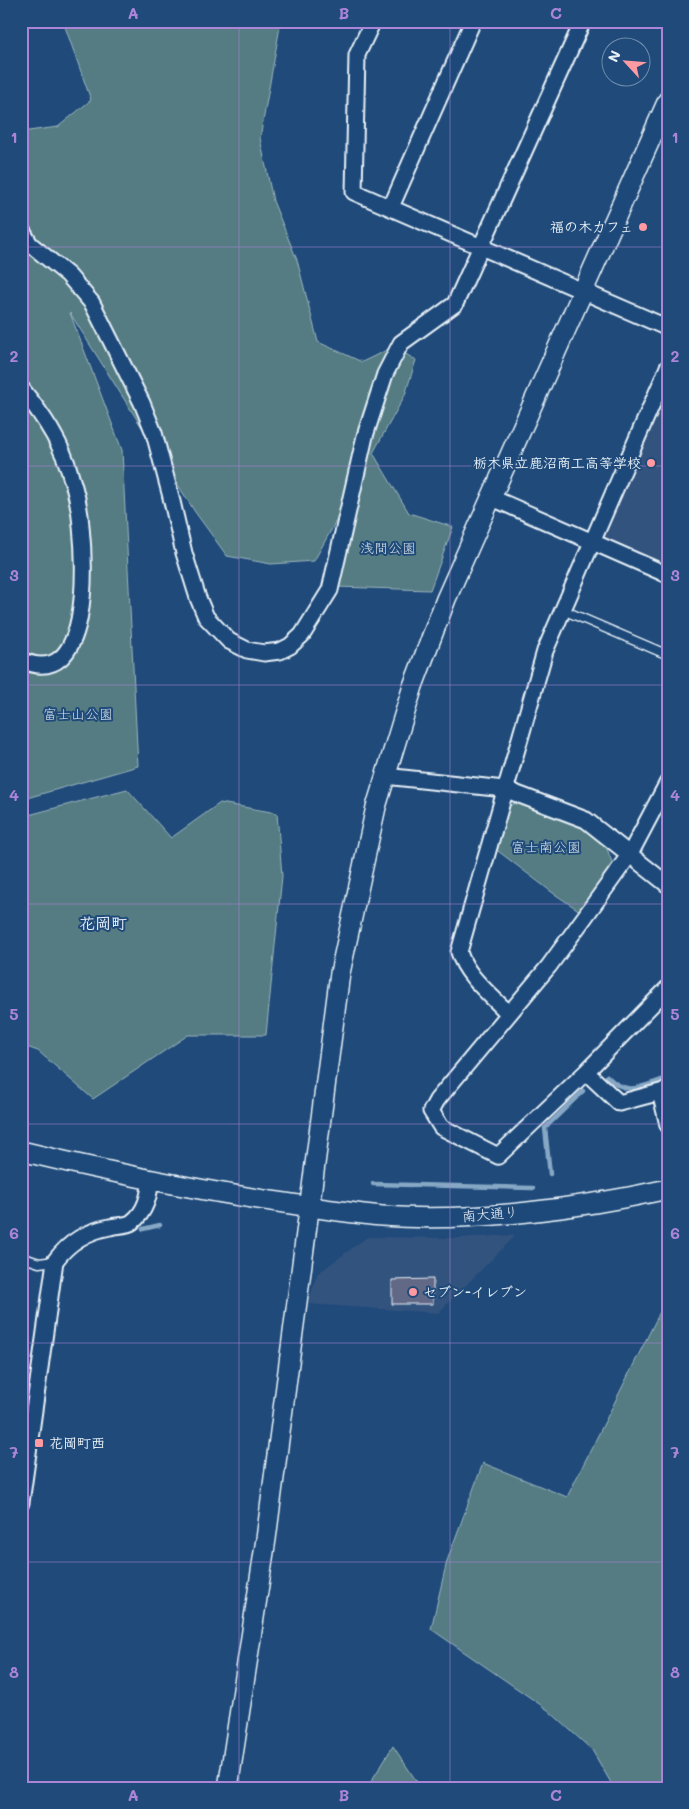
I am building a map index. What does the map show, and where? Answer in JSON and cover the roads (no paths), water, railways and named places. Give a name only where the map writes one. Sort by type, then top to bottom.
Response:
[{"type":"street","points":[[373,21],[357,56],[354,192],[668,328]]},
{"type":"street","points":[[391,207],[473,21]]},
{"type":"street","points":[[21,229],[30,244],[68,275],[92,303],[142,403],[163,468],[184,553],[206,617],[229,641],[247,650],[280,651],[290,646],[302,635],[330,590],[365,436],[385,374],[401,343],[455,304],[583,21]]},
{"type":"street","points":[[228,1788],[266,1540],[311,1207],[340,973],[363,860],[385,776],[412,686],[446,599],[668,100]]},
{"type":"street","points":[[508,1013],[472,975],[462,962],[459,952],[542,658],[590,542],[668,367]]},
{"type":"street","points":[[21,388],[43,414],[71,476],[81,523],[84,576],[79,625],[67,651],[57,661],[44,665],[31,664],[21,660]]},
{"type":"street","points":[[490,497],[668,575]]},
{"type":"street","points":[[385,776],[504,789],[586,820],[668,885]]},
{"type":"street","points":[[668,782],[630,854],[549,966],[436,1100],[431,1111],[440,1127],[498,1156],[586,1072],[668,988]]},
{"type":"street","points":[[586,1072],[620,1103],[664,1091],[668,1125]]},
{"type":"street","name":"南大通り","points":[[23,1157],[210,1192],[383,1216],[468,1216],[590,1203],[668,1189]]},
{"type":"street","points":[[21,1502],[28,1403],[55,1261],[72,1242],[83,1236],[94,1231],[131,1223],[139,1215],[148,1198],[151,1180]]},
{"type":"lane","points":[[563,610],[668,655]]},
{"type":"lane","points":[[21,1257],[39,1263],[55,1261]]},
{"type":"waterway","points":[[607,1076],[615,1083],[628,1088],[642,1087],[668,1078]]},
{"type":"waterway","points":[[550,1174],[545,1128],[583,1091]]},
{"type":"waterway","points":[[373,1184],[533,1188]]},
{"type":"waterway","points":[[143,1229],[160,1225]]},
{"type":"place","name":"福の木カフェ","points":[[643,227]]},
{"type":"place","name":"栃木県立鹿沼商工高等学校","points":[[651,463]]},
{"type":"place","name":"セブン-イレブン","points":[[413,1292]]},
{"type":"place","name":"花岡町西","points":[[39,1443]]},
{"type":"district","name":"花岡町","points":[[103,923]]},
{"type":"park label","name":"浅間公園","points":[[388,548]]},
{"type":"park label","name":"富士山公園","points":[[78,714]]},
{"type":"park label","name":"富士南公園","points":[[546,847]]}]
